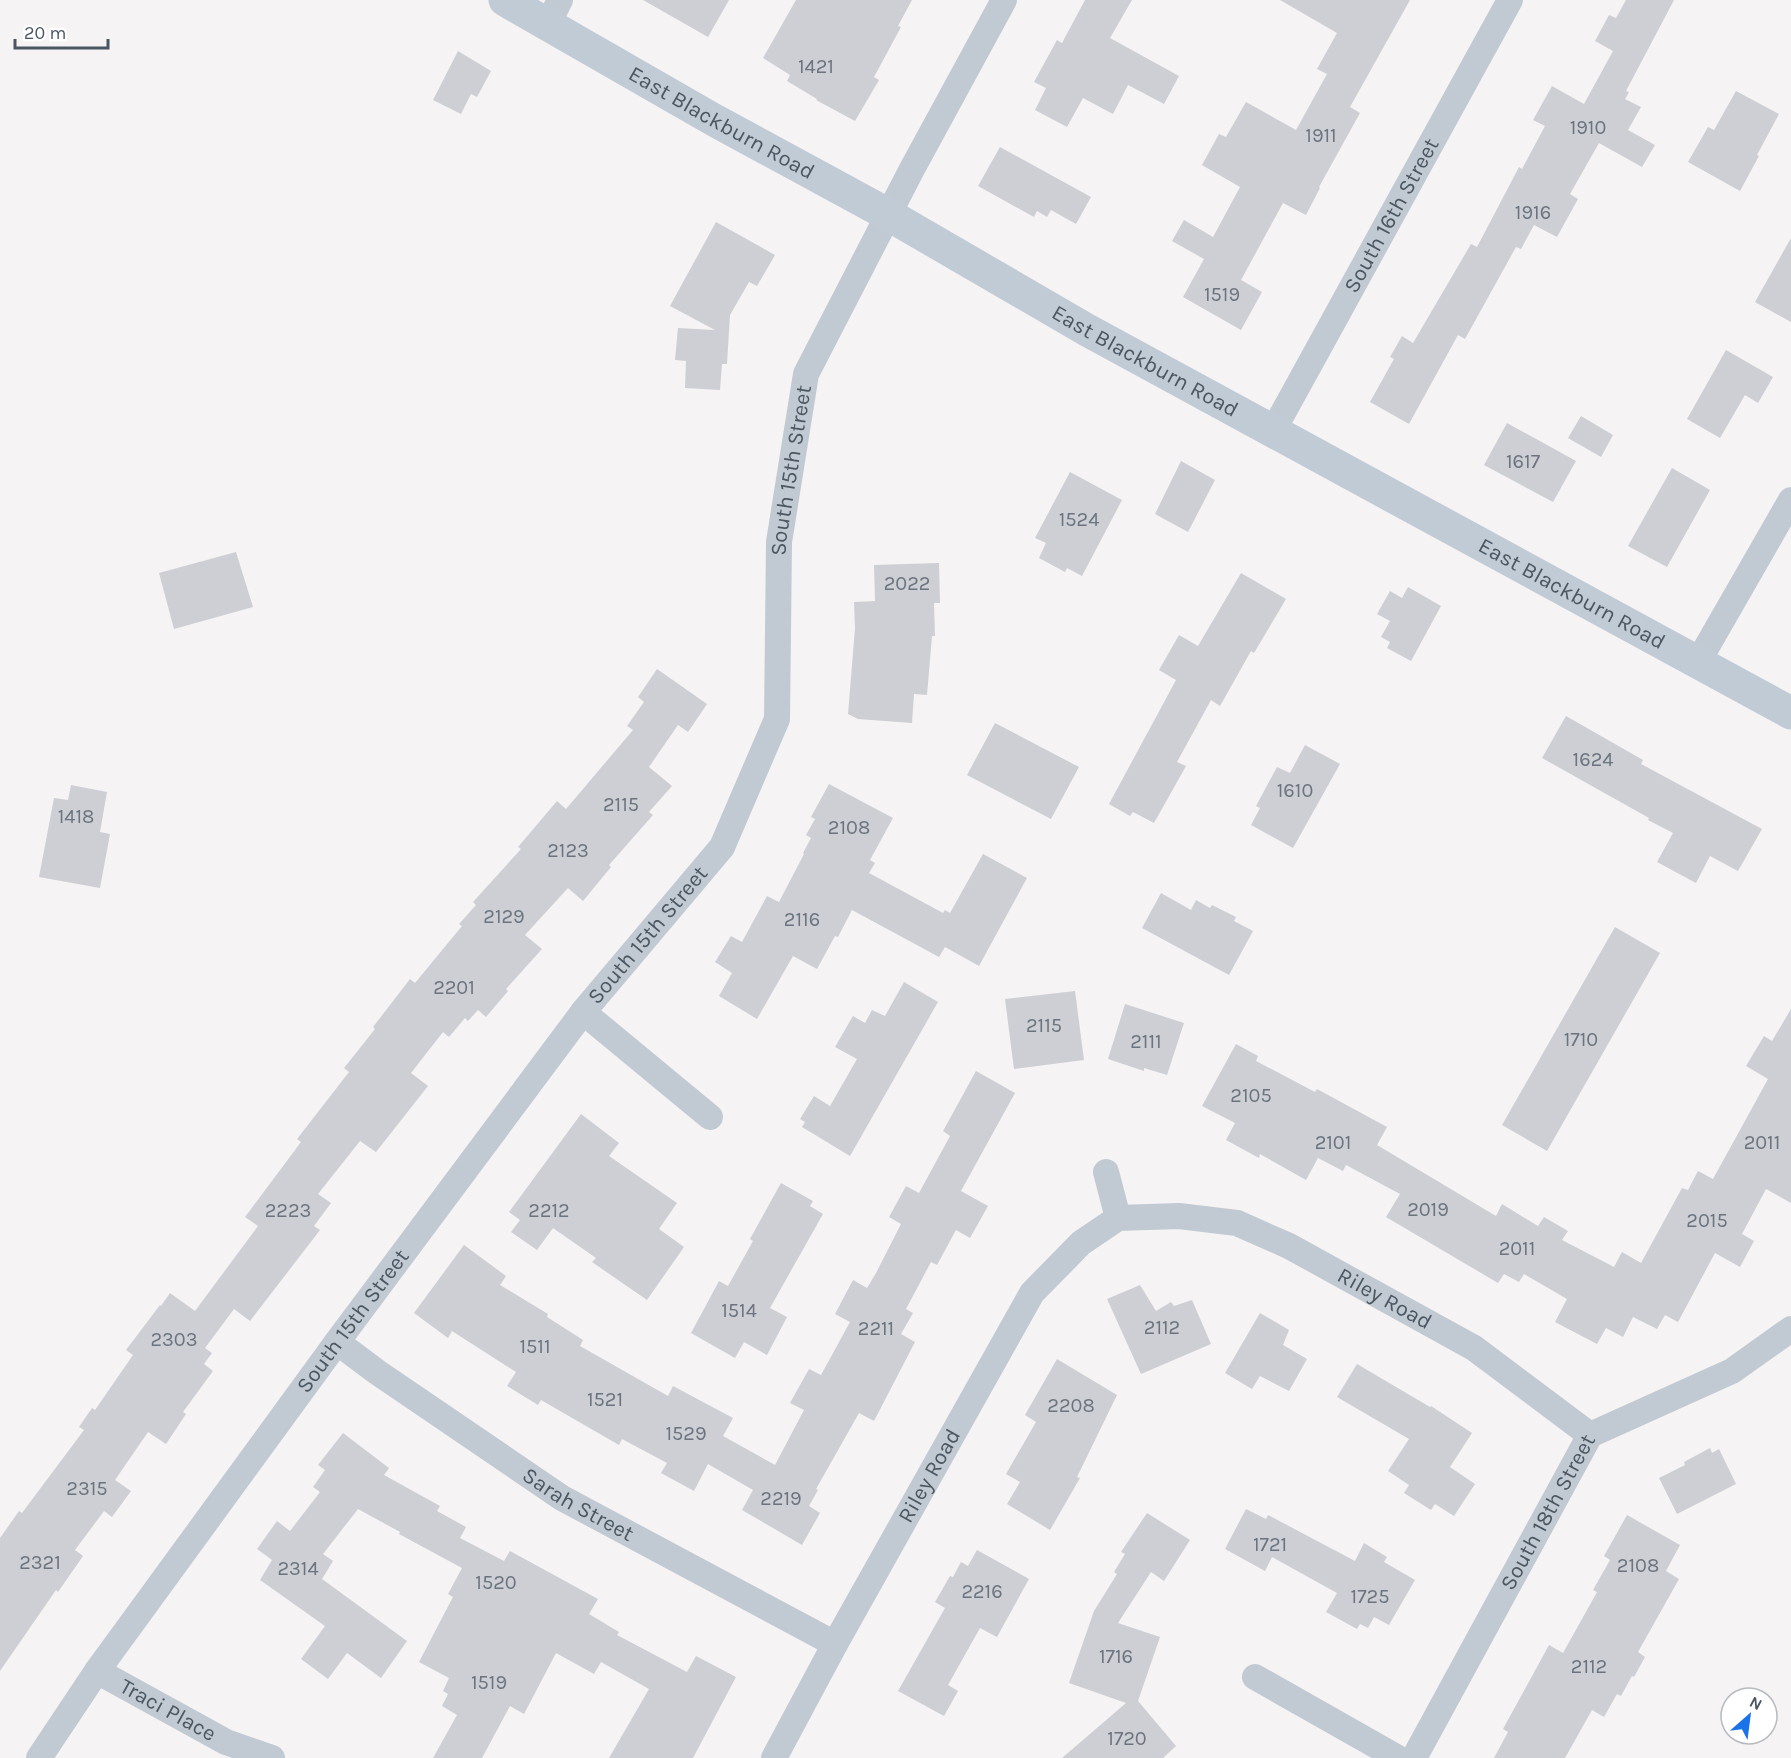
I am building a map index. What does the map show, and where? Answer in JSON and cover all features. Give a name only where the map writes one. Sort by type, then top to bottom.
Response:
[{"type":"street","name":"East Blackburn Road","points":[[505,0],[554,12],[714,120],[889,215],[1087,330],[1791,713]]},
{"type":"street","name":"South 15th Street","points":[[39,1758],[97,1671],[337,1342],[583,1012],[722,847],[777,719],[779,542],[806,374],[917,159],[1004,0]]},
{"type":"street","name":"South 16th Street","points":[[1273,431],[1510,0]]},
{"type":"street","points":[[1698,662],[1791,500]]},
{"type":"street","points":[[583,1012],[710,1117]]},
{"type":"street","points":[[1106,1173],[1118,1218]]},
{"type":"street","name":"Riley Road","points":[[774,1758],[835,1644],[1032,1293],[1081,1243],[1118,1218],[1179,1216],[1237,1223],[1289,1246],[1474,1348],[1590,1435]]},
{"type":"street","name":"South 18th Street","points":[[1414,1758],[1590,1435],[1732,1371],[1791,1329]]},
{"type":"street","name":"Sarah Street","points":[[337,1342],[562,1498],[835,1644]]},
{"type":"street","name":"Traci Place","points":[[97,1671],[226,1742],[272,1758]]},
{"type":"street","points":[[1255,1677],[1398,1758]]},
{"type":"building","points":[[643,0],[729,0],[708,37]]},
{"type":"building","points":[[796,0],[912,0],[898,26],[901,27],[874,77],[879,80],[855,121],[787,81],[790,75],[763,58]]},
{"type":"building","points":[[1085,0],[1132,0],[1110,38],[1179,76],[1164,104],[1128,85],[1113,114],[1083,98],[1067,127],[1035,110],[1046,88],[1034,82],[1057,40],[1062,43]]},
{"type":"building","points":[[1280,0],[1410,0],[1350,107],[1360,113],[1306,215],[1283,203],[1241,280],[1262,292],[1241,330],[1183,297],[1204,259],[1172,241],[1184,220],[1213,237],[1240,187],[1202,165],[1219,134],[1226,137],[1246,102],[1296,130],[1327,74],[1317,69],[1337,33]]},
{"type":"building","points":[[1626,0],[1674,0],[1626,91],[1629,92],[1625,99],[1641,107],[1628,130],[1655,145],[1642,167],[1599,143],[1570,194],[1578,199],[1557,237],[1534,225],[1521,249],[1516,247],[1465,339],[1458,335],[1409,424],[1370,402],[1394,359],[1390,357],[1402,336],[1413,343],[1471,244],[1477,247],[1519,167],[1522,169],[1545,126],[1533,120],[1552,86],[1584,104],[1613,51],[1595,41],[1609,15],[1616,18]]},
{"type":"building","points":[[458,51],[491,71],[477,97],[471,94],[461,114],[433,100]]},
{"type":"building","points":[[1736,91],[1779,114],[1740,191],[1688,162],[1708,127],[1714,130]]},
{"type":"building","points":[[1000,147],[1091,197],[1076,224],[1051,210],[1047,217],[1037,211],[1034,217],[978,186]]},
{"type":"building","points":[[716,222],[775,255],[757,286],[749,282],[730,315],[727,364],[722,364],[720,390],[685,388],[686,361],[675,360],[678,328],[715,330],[670,306]]},
{"type":"building","points":[[1791,238],[1791,322],[1755,302]]},
{"type":"building","points":[[1726,350],[1773,377],[1758,403],[1745,395],[1720,438],[1687,419]]},
{"type":"building","points":[[1581,416],[1613,435],[1601,457],[1568,438]]},
{"type":"building","points":[[1507,423],[1576,461],[1553,502],[1484,465]]},
{"type":"building","points":[[1181,461],[1215,480],[1188,532],[1155,514]]},
{"type":"building","points":[[1672,468],[1710,490],[1667,567],[1628,546]]},
{"type":"building","points":[[1070,472],[1122,500],[1082,576],[1067,568],[1065,572],[1039,558],[1046,543],[1035,538]]},
{"type":"building","points":[[236,552],[253,607],[174,629],[159,573]]},
{"type":"building","points":[[939,563],[940,603],[934,603],[935,636],[932,636],[927,695],[914,694],[912,723],[858,719],[848,714],[855,628],[854,602],[875,601],[874,565]]},
{"type":"building","points":[[1241,573],[1286,599],[1254,653],[1251,651],[1220,706],[1211,700],[1177,762],[1186,766],[1154,823],[1133,812],[1130,816],[1109,804],[1176,680],[1159,670],[1179,635],[1198,646]]},
{"type":"building","points":[[1408,587],[1441,606],[1411,661],[1387,648],[1390,642],[1381,637],[1390,621],[1377,614],[1390,591],[1402,598]]},
{"type":"building","points":[[657,669],[707,704],[688,732],[678,725],[649,767],[672,786],[649,812],[653,815],[609,865],[611,867],[583,901],[568,888],[525,935],[542,949],[506,989],[508,991],[486,1017],[478,1010],[468,1021],[465,1018],[449,1037],[443,1032],[411,1073],[428,1086],[376,1152],[360,1141],[318,1194],[331,1203],[314,1226],[320,1230],[250,1321],[234,1309],[205,1348],[212,1353],[204,1364],[213,1371],[183,1412],[186,1414],[166,1444],[148,1432],[115,1480],[131,1491],[112,1517],[104,1511],[75,1550],[83,1556],[58,1592],[56,1590],[0,1671],[0,1538],[19,1511],[22,1513],[84,1430],[79,1427],[92,1408],[95,1410],[133,1355],[126,1350],[170,1293],[195,1311],[258,1226],[245,1217],[301,1142],[297,1139],[349,1072],[344,1068],[375,1029],[373,1027],[410,979],[415,983],[462,926],[459,924],[476,905],[473,902],[521,849],[518,847],[557,801],[566,809],[633,730],[627,726],[644,702],[638,697]]},
{"type":"building","points":[[1566,716],[1643,760],[1641,764],[1762,829],[1738,871],[1710,856],[1696,883],[1657,862],[1673,833],[1542,758]]},
{"type":"building","points":[[995,723],[1079,767],[1051,819],[967,775]]},
{"type":"building","points":[[1305,745],[1340,764],[1293,848],[1251,825],[1260,808],[1256,806],[1277,767],[1290,773]]},
{"type":"building","points":[[829,784],[893,818],[870,860],[875,863],[869,873],[943,913],[945,910],[950,913],[983,854],[1027,878],[979,966],[945,947],[939,957],[852,910],[817,969],[793,956],[757,1019],[719,996],[732,973],[715,962],[731,936],[742,942],[767,896],[779,902],[811,838],[806,835],[815,819],[811,817]]},
{"type":"building","points":[[71,785],[107,792],[100,832],[110,834],[100,888],[39,877],[54,798],[68,800]]},
{"type":"building","points":[[1161,893],[1191,910],[1196,900],[1210,908],[1212,905],[1236,917],[1234,921],[1253,931],[1229,975],[1142,928]]},
{"type":"building","points":[[1615,927],[1660,953],[1547,1151],[1502,1125]]},
{"type":"building","points":[[904,982],[938,1002],[850,1156],[802,1127],[805,1122],[800,1119],[814,1096],[830,1106],[857,1059],[835,1047],[853,1016],[865,1023],[872,1010],[885,1016]]},
{"type":"building","points":[[1075,991],[1084,1060],[1014,1069],[1005,999]]},
{"type":"building","points":[[1125,1004],[1184,1023],[1167,1075],[1144,1068],[1144,1071],[1108,1059]]},
{"type":"building","points":[[1791,1009],[1791,1203],[1766,1189],[1742,1234],[1754,1241],[1740,1267],[1715,1253],[1678,1322],[1665,1315],[1657,1329],[1633,1317],[1623,1337],[1606,1328],[1597,1344],[1555,1322],[1567,1299],[1524,1274],[1519,1282],[1504,1274],[1498,1283],[1386,1217],[1400,1194],[1346,1165],[1343,1171],[1318,1158],[1306,1180],[1260,1154],[1259,1158],[1226,1140],[1235,1123],[1202,1106],[1236,1044],[1258,1056],[1256,1061],[1315,1092],[1317,1089],[1387,1127],[1377,1145],[1496,1216],[1502,1204],[1538,1226],[1544,1217],[1568,1231],[1562,1240],[1614,1267],[1622,1252],[1641,1263],[1682,1188],[1688,1190],[1698,1171],[1713,1179],[1768,1079],[1746,1066],[1764,1036],[1772,1041]]},
{"type":"building","points":[[976,1071],[1015,1093],[961,1191],[988,1206],[970,1238],[956,1230],[937,1265],[931,1262],[906,1309],[913,1313],[901,1334],[915,1342],[874,1421],[859,1413],[816,1489],[818,1490],[809,1506],[820,1513],[802,1545],[742,1510],[753,1490],[708,1464],[694,1491],[661,1473],[667,1463],[622,1439],[619,1445],[541,1400],[538,1405],[507,1386],[516,1372],[452,1331],[448,1338],[414,1313],[464,1245],[506,1276],[500,1285],[548,1314],[547,1317],[583,1340],[580,1346],[668,1396],[673,1386],[733,1418],[723,1436],[775,1465],[804,1410],[790,1403],[809,1369],[821,1375],[850,1322],[835,1314],[853,1280],[867,1288],[876,1273],[901,1224],[889,1217],[906,1186],[919,1193],[950,1136],[943,1131]]},
{"type":"building","points":[[581,1114],[619,1143],[609,1156],[677,1203],[659,1229],[684,1247],[647,1300],[592,1262],[596,1258],[553,1228],[537,1250],[511,1232],[520,1220],[509,1212]]},
{"type":"building","points":[[781,1183],[813,1201],[810,1206],[823,1214],[770,1308],[787,1317],[767,1355],[744,1342],[735,1358],[691,1333],[719,1281],[728,1286],[753,1241],[750,1239]]},
{"type":"building","points":[[1140,1285],[1156,1311],[1171,1302],[1174,1306],[1192,1300],[1211,1344],[1141,1374],[1107,1299]]},
{"type":"building","points":[[1260,1313],[1289,1330],[1283,1345],[1307,1359],[1289,1391],[1260,1376],[1252,1389],[1225,1373]]},
{"type":"building","points":[[1057,1359],[1117,1395],[1077,1477],[1080,1478],[1050,1530],[1007,1504],[1020,1482],[1006,1474],[1036,1422],[1025,1415]]},
{"type":"building","points":[[1357,1364],[1431,1406],[1472,1433],[1450,1467],[1475,1484],[1454,1516],[1435,1504],[1431,1510],[1404,1493],[1409,1485],[1388,1471],[1409,1439],[1337,1397]]},
{"type":"building","points":[[343,1433],[389,1468],[384,1475],[440,1506],[437,1511],[466,1527],[460,1538],[504,1561],[510,1551],[598,1599],[589,1614],[619,1632],[617,1635],[687,1672],[696,1656],[736,1677],[693,1758],[609,1758],[649,1689],[601,1662],[594,1674],[556,1653],[524,1714],[510,1706],[482,1758],[433,1758],[457,1715],[442,1706],[448,1694],[443,1691],[449,1678],[419,1662],[453,1597],[448,1594],[462,1568],[358,1509],[323,1554],[333,1561],[322,1579],[407,1641],[381,1678],[347,1653],[328,1679],[301,1659],[325,1626],[260,1580],[272,1560],[257,1549],[277,1521],[290,1531],[320,1492],[313,1487],[325,1470],[318,1465]]},
{"type":"building","points":[[1710,1448],[1712,1453],[1719,1449],[1736,1484],[1677,1514],[1659,1478],[1685,1465],[1684,1462]]},
{"type":"building","points":[[1246,1509],[1266,1519],[1268,1515],[1355,1561],[1364,1543],[1387,1557],[1384,1562],[1415,1580],[1389,1625],[1374,1617],[1368,1628],[1360,1624],[1357,1629],[1326,1612],[1337,1593],[1272,1557],[1265,1571],[1225,1549]]},
{"type":"building","points":[[1147,1513],[1190,1540],[1164,1581],[1151,1572],[1118,1623],[1160,1637],[1138,1701],[1176,1746],[1163,1758],[1062,1758],[1126,1703],[1069,1683],[1094,1611],[1117,1574],[1114,1572],[1125,1554],[1121,1552]]},
{"type":"building","points":[[1627,1515],[1680,1545],[1666,1571],[1679,1579],[1638,1652],[1645,1657],[1621,1696],[1617,1694],[1604,1717],[1592,1710],[1565,1758],[1494,1758],[1508,1732],[1503,1729],[1549,1645],[1563,1653],[1597,1592],[1593,1590],[1610,1560],[1604,1556]]},
{"type":"building","points":[[977,1550],[1029,1579],[997,1637],[980,1628],[948,1685],[958,1691],[944,1716],[898,1691],[945,1608],[935,1602],[961,1562],[968,1566]]}]
